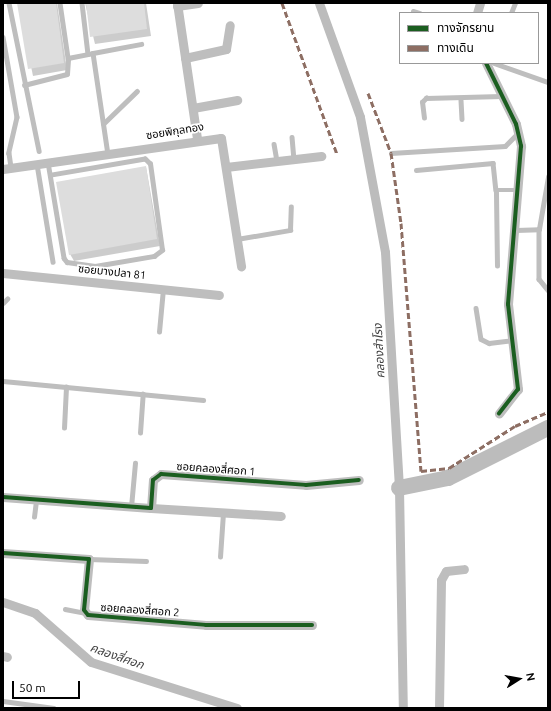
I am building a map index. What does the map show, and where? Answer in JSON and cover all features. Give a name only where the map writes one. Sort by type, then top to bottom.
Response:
[{"type":"street","points":[[198,3],[177,5],[198,139]]},
{"type":"street","points":[[185,58],[226,49],[230,25]]},
{"type":"street","points":[[486,64],[518,133],[519,190],[508,295],[518,389],[499,413]]},
{"type":"street","points":[[193,108],[237,100]]},
{"type":"street","name":"ซอยพิกุลทอง","points":[[7,168],[108,154],[198,139],[221,138],[241,266]]},
{"type":"street","points":[[226,167],[320,156]]},
{"type":"street","name":"ซอยบางปลา 81","points":[[3,273],[219,295]]},
{"type":"street","name":"ซอยคลองสี่ศอก 1","points":[[151,508],[153,480],[161,474],[306,485],[359,480]]},
{"type":"street","points":[[3,498],[281,516]]},
{"type":"street","points":[[3,553],[89,559]]},
{"type":"street","name":"ซอยคลองสี่ศอก 2","points":[[89,559],[85,613],[206,625],[312,625]]},
{"type":"street","points":[[439,708],[441,580],[446,571],[464,569]]},
{"type":"lane","points":[[9,3],[24,85],[39,151]]},
{"type":"lane","points":[[24,85],[67,74],[68,58],[60,3]]},
{"type":"lane","points":[[82,3],[108,154]]},
{"type":"lane","points":[[3,37],[17,117],[7,168]]},
{"type":"lane","points":[[68,58],[141,44]]},
{"type":"lane","points":[[497,64],[548,82]]},
{"type":"lane","points":[[103,124],[137,91]]},
{"type":"lane","points":[[424,118],[423,99],[461,100],[501,96]]},
{"type":"lane","points":[[461,100],[462,119]]},
{"type":"lane","points":[[391,153],[505,146],[518,133]]},
{"type":"lane","points":[[292,137],[294,159]]},
{"type":"lane","points":[[274,144],[276,161]]},
{"type":"lane","points":[[3,154],[9,153]]},
{"type":"lane","points":[[42,162],[51,176],[67,262],[96,266],[154,256],[162,250],[150,164],[145,159],[51,176]]},
{"type":"lane","points":[[42,162],[53,262]]},
{"type":"lane","points":[[416,170],[493,163],[496,190],[497,266]]},
{"type":"lane","points":[[548,177],[539,229],[540,279],[548,290]]},
{"type":"lane","points":[[496,190],[519,190]]},
{"type":"lane","points":[[237,240],[290,230],[292,207]]},
{"type":"lane","points":[[516,230],[539,229]]},
{"type":"lane","points":[[159,332],[163,289]]},
{"type":"lane","points":[[476,308],[484,342],[513,340]]},
{"type":"lane","points":[[3,381],[203,400]]},
{"type":"lane","points":[[64,428],[66,387]]},
{"type":"lane","points":[[140,434],[143,394]]},
{"type":"lane","points":[[131,507],[135,463]]},
{"type":"lane","points":[[34,516],[36,500]]},
{"type":"lane","points":[[220,557],[223,513]]},
{"type":"lane","points":[[89,559],[146,561]]},
{"type":"lane","points":[[65,609],[85,613]]},
{"type":"lane","points":[[3,701],[54,708]]},
{"type":"building","points":[[17,3],[56,3],[64,63],[28,69]]},
{"type":"building","points":[[86,3],[144,3],[147,29],[90,37]]},
{"type":"building","points":[[146,166],[157,239],[69,255],[56,182]]},
{"type":"waterway","name":"คลองสำโรง","points":[[319,3],[360,117],[385,252],[399,488],[403,708]]},
{"type":"waterway","points":[[399,488],[448,478],[548,428]]},
{"type":"waterway","name":"คลองสี่ศอก","points":[[3,602],[35,613],[91,662],[237,708]]},
{"type":"marked path","points":[[282,3],[337,154]]},
{"type":"marked path","points":[[368,93],[391,153],[401,223],[421,471],[449,468],[515,426],[548,412]]},
{"type":"cycle path","points":[[486,64],[516,124],[521,146],[508,304],[518,389],[499,413]]},
{"type":"cycle path","points":[[3,497],[151,508],[153,480],[161,474],[306,485],[359,480]]},
{"type":"cycle path","points":[[3,553],[89,559],[84,610],[88,615],[206,625],[312,625]]}]
